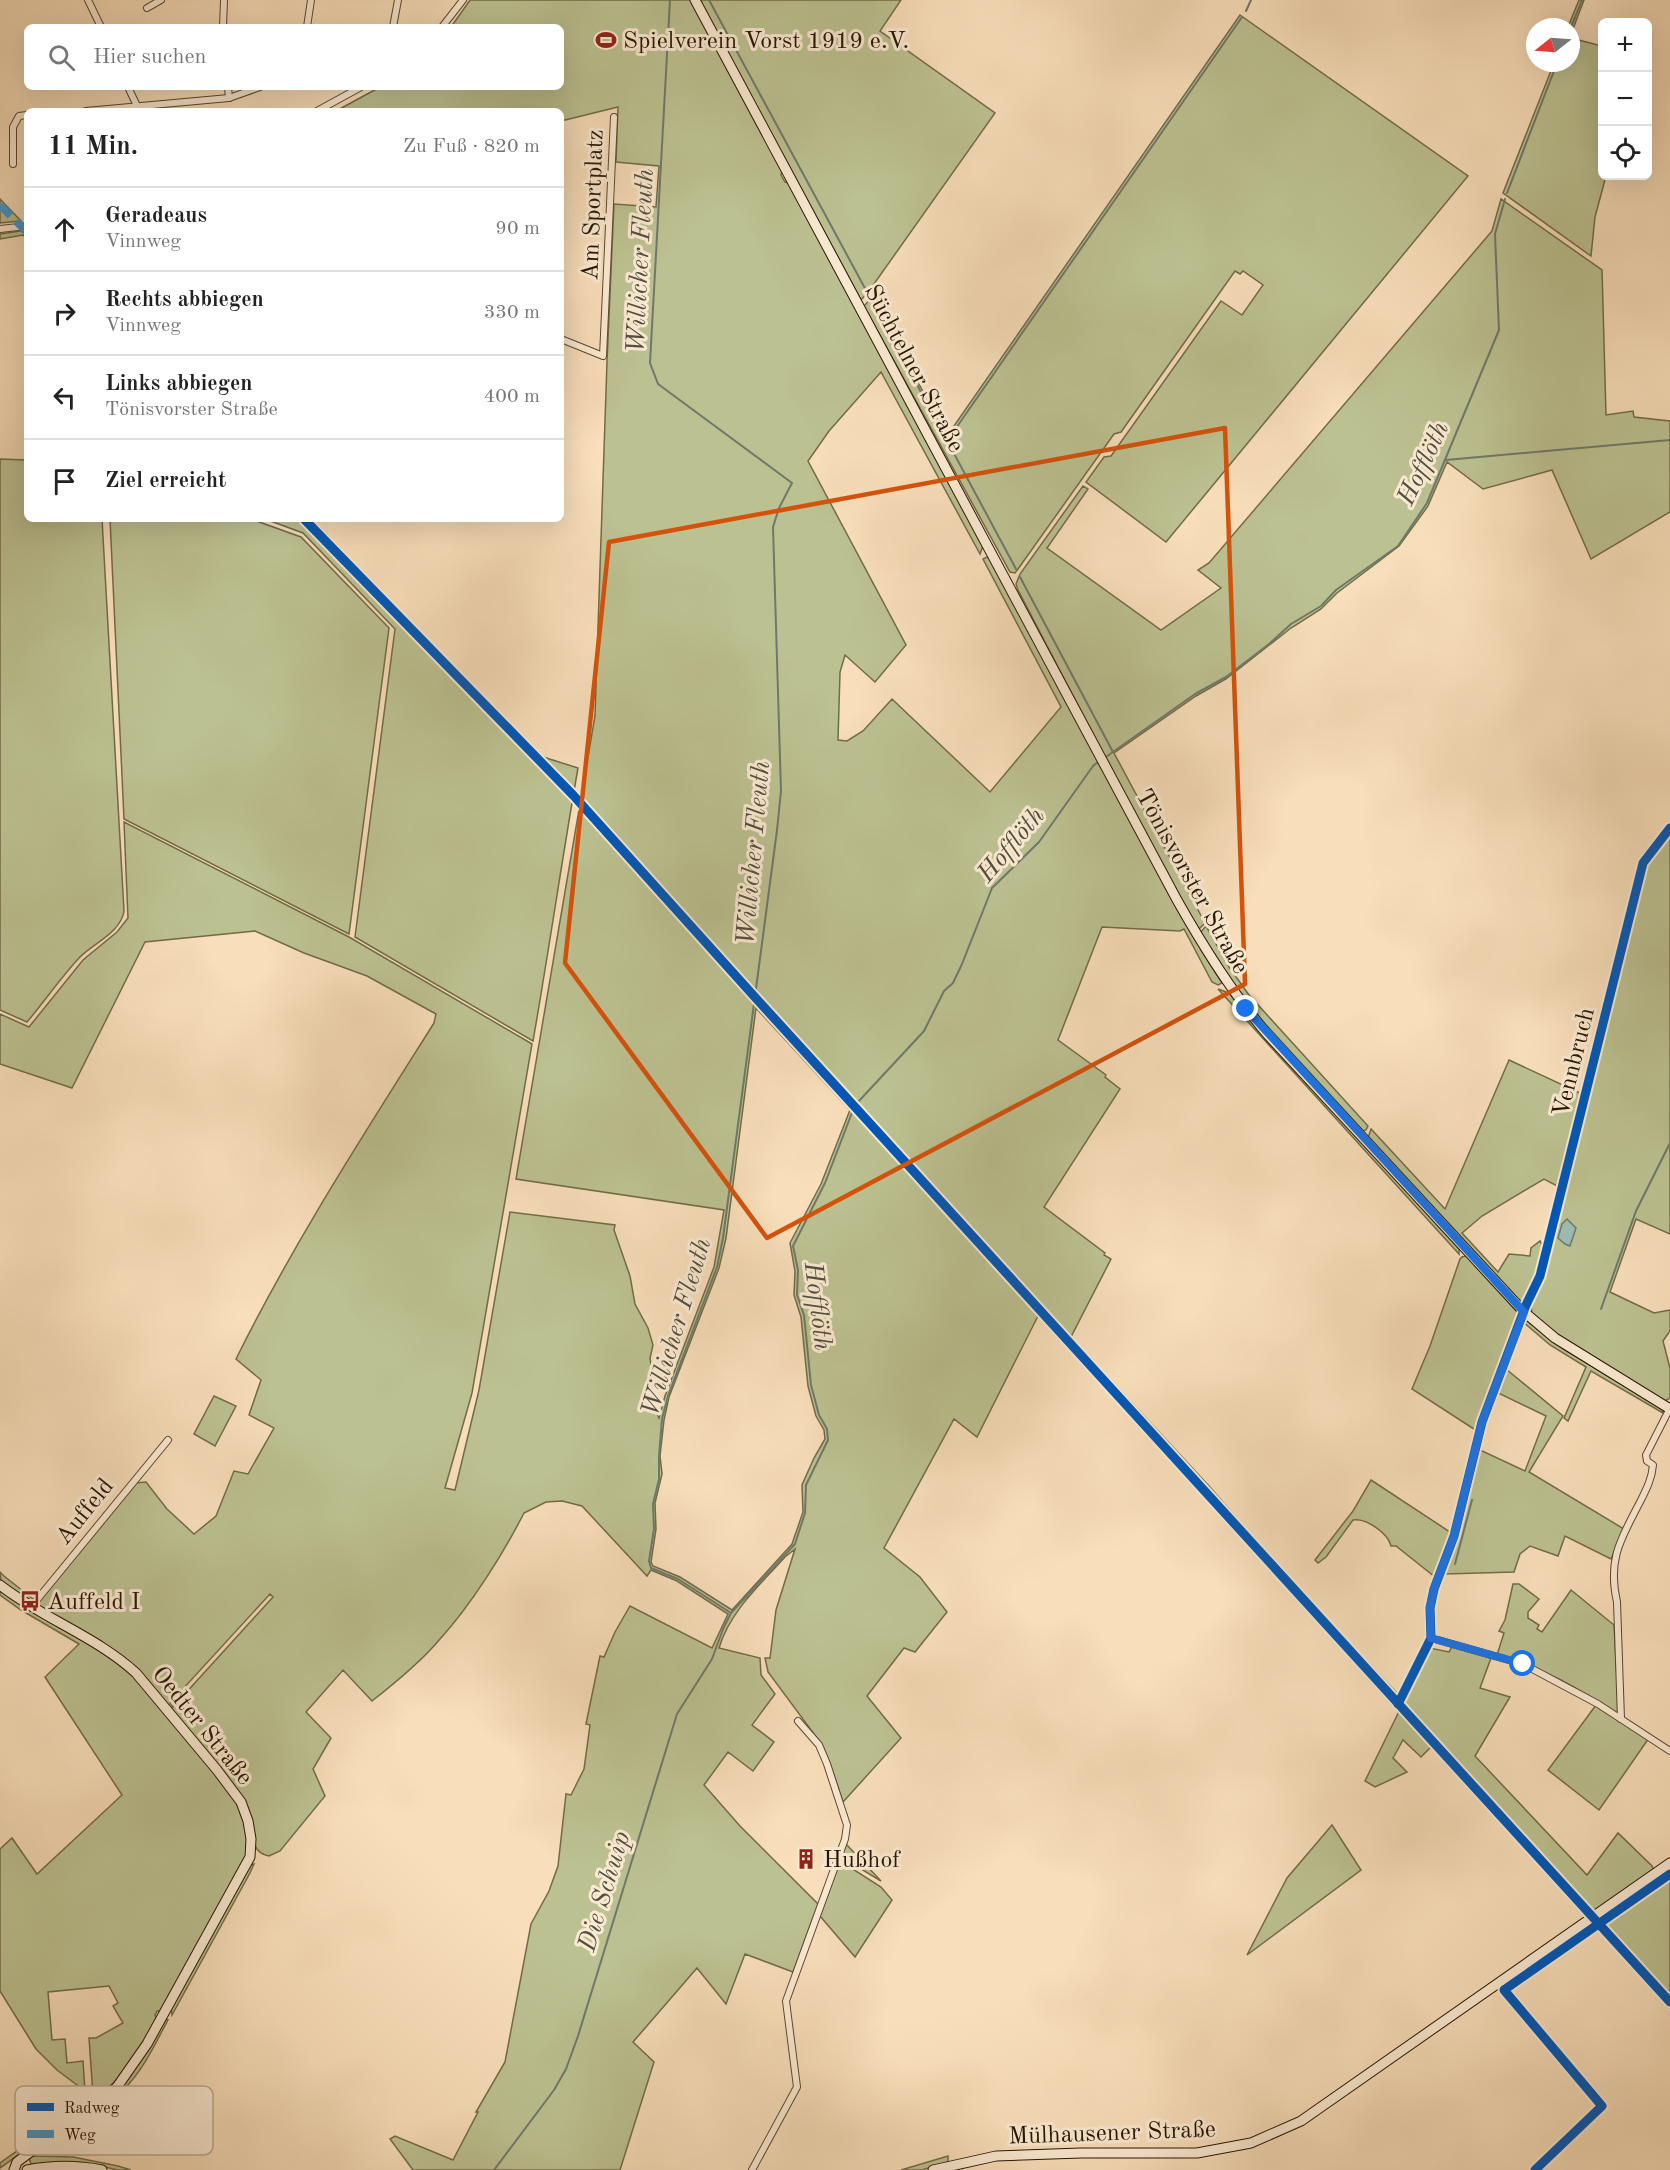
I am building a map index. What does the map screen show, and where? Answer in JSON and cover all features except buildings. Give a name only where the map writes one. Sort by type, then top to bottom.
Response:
[{"type":"main road","name":"Süchtelner Straße","points":[[695,0],[1102,758]]},
{"type":"main road","name":"Tönisvorster Straße","points":[[1102,758],[1208,955],[1246,1009],[1524,1312],[1555,1338],[1670,1408]]},
{"type":"main road","name":"Oedter Straße","points":[[0,1585],[31,1607],[122,1660],[136,1673],[217,1770],[241,1802],[248,1821],[251,1839],[250,1857],[147,2044],[117,2086]]},
{"type":"main road","name":"Mülhausener Straße","points":[[933,2170],[996,2156],[1197,2153],[1251,2143],[1301,2121],[1670,1863]]},
{"type":"main road","name":"Oedter Straße","points":[[14,2170],[17,2162],[26,2155]]},
{"type":"main road","points":[[27,2170],[82,2166],[102,2170]]},
{"type":"street","points":[[88,0],[100,24]]},
{"type":"street","points":[[147,8],[161,0]]},
{"type":"street","points":[[224,0],[224,24]]},
{"type":"street","points":[[307,24],[311,0]]},
{"type":"street","points":[[394,24],[398,0]]},
{"type":"street","points":[[444,24],[463,0]]},
{"type":"street","points":[[130,90],[138,108]]},
{"type":"street","points":[[228,90],[229,98]]},
{"type":"street","points":[[147,108],[229,98],[252,90]]},
{"type":"street","points":[[322,108],[356,90]]},
{"type":"street","points":[[13,164],[13,127],[19,116],[24,115]]},
{"type":"street","name":"Am Sportplatz","points":[[564,340],[603,356],[614,117]]},
{"type":"street","points":[[0,229],[24,225]]},
{"type":"street","name":"Vennbruch","points":[[1431,1638],[1430,1608],[1434,1589],[1454,1536],[1482,1422],[1540,1276],[1643,863],[1670,828]]},
{"type":"street","name":"Tönisvorster Straße","points":[[1621,1719],[1617,1602],[1613,1579],[1614,1560],[1652,1477],[1653,1465],[1647,1461],[1646,1455],[1670,1408]]},
{"type":"street","name":"Auffeld","points":[[31,1607],[168,1440]]},
{"type":"street","points":[[1398,1704],[1431,1638],[1523,1664],[1556,1680],[1670,1750]]},
{"type":"street","points":[[752,2170],[797,2088],[786,2001],[845,1839],[847,1825],[819,1745],[798,1721]]},
{"type":"street","points":[[1497,1983],[1602,2106],[1535,2170]]},
{"type":"highlighted area","points":[[1225,428],[1245,984],[767,1238],[565,963],[609,542]]},
{"type":"green space","points":[[470,0],[692,0],[783,169],[781,175],[785,182],[790,183],[983,546],[980,554],[881,372],[829,431],[808,461],[906,645],[875,682],[845,655],[840,672],[838,740],[847,741],[863,731],[892,699],[990,792],[1061,707],[983,559],[987,557],[991,559],[1104,755],[1018,590],[1016,584],[1020,574],[1083,486],[1088,489],[1047,548],[1161,630],[1221,588],[1198,570],[1209,563],[1492,231],[1501,199],[1602,270],[1606,415],[1633,411],[1634,417],[1670,421],[1670,512],[1591,559],[1552,470],[1483,489],[1447,462],[1428,506],[1399,546],[1337,593],[1321,609],[1291,628],[1226,679],[1196,696],[1114,753],[1205,923],[1198,930],[1201,950],[1222,983],[1218,985],[1212,982],[1184,929],[1180,931],[1102,927],[1058,1040],[1106,1075],[1105,1077],[1120,1089],[1044,1207],[1111,1259],[1071,1337],[1209,1486],[1291,1581],[1397,1693],[1391,1704],[1038,1316],[977,1437],[954,1419],[884,1548],[920,1577],[947,1612],[915,1652],[904,1648],[867,1696],[901,1738],[843,1802],[823,1746],[768,1672],[765,1658],[770,1658],[776,1610],[795,1549],[747,1599],[730,1622],[719,1648],[760,1658],[761,1675],[775,1694],[752,1725],[774,1742],[753,1771],[728,1752],[704,1785],[740,1826],[818,1904],[793,1972],[745,1954],[726,2004],[697,1968],[633,2042],[654,2062],[620,2170],[413,2170],[390,2139],[395,2136],[453,2160],[478,2112],[476,2112],[505,2062],[531,1924],[549,1891],[558,1866],[566,1794],[571,1795],[584,1769],[590,1725],[586,1724],[600,1656],[604,1657],[630,1606],[712,1648],[728,1614],[677,1581],[651,1570],[647,1576],[582,1506],[562,1501],[546,1502],[524,1513],[475,1595],[452,1626],[433,1648],[399,1680],[372,1701],[343,1670],[306,1712],[331,1738],[313,1769],[325,1796],[280,1851],[269,1856],[256,1847],[252,1837],[250,1819],[139,1673],[36,1605],[135,1483],[146,1482],[167,1509],[194,1534],[216,1516],[234,1471],[248,1474],[274,1428],[249,1415],[261,1380],[236,1359],[306,1231],[434,1023],[436,1014],[367,976],[304,953],[255,931],[145,942],[72,1088],[0,1064],[0,1014],[29,1027],[83,960],[117,932],[128,918],[124,822],[349,937],[532,1044],[472,1393],[445,1488],[455,1490],[479,1390],[510,1212],[615,1225],[614,1230],[630,1276],[635,1304],[648,1328],[653,1345],[650,1358],[653,1379],[652,1402],[659,1418],[665,1396],[714,1267],[724,1210],[516,1179],[595,716],[614,204],[656,207],[659,166],[616,162],[618,107],[564,120],[564,108],[342,108],[374,90],[564,90],[564,24],[453,24]],"holes":[[[756,1008],[850,1110],[821,1184],[790,1243],[795,1271],[794,1295],[801,1317],[808,1386],[825,1439],[802,1485],[803,1512],[792,1544],[732,1610],[680,1577],[653,1566],[651,1562],[656,1529],[655,1503],[662,1474],[660,1456],[664,1420],[669,1397],[719,1268],[726,1238]],[[270,1594],[273,1597],[173,1707],[170,1703]]]},
{"type":"green space","points":[[700,0],[901,0],[880,31],[995,113],[861,300]]},
{"type":"green space","points":[[1579,0],[1584,0],[1577,18],[1572,18]]},
{"type":"green space","points":[[1240,15],[1468,176],[1166,542],[1086,482],[1104,457],[1111,456],[1221,301],[1242,315],[1263,285],[1243,271],[1240,274],[1235,271],[1121,432],[1114,434],[1015,573],[1010,572],[864,306],[872,297],[947,436]]},
{"type":"green space","points":[[1580,40],[1598,45],[1598,180],[1605,180],[1595,217],[1591,256],[1503,193],[1550,72],[1580,72]]},
{"type":"green space","points":[[0,199],[21,221],[0,223]]},
{"type":"green space","points":[[24,230],[24,236],[0,239],[0,234]]},
{"type":"green space","points":[[0,459],[24,460],[24,522],[102,522],[124,911],[118,925],[80,957],[27,1022],[0,1010]]},
{"type":"green space","points":[[110,522],[259,522],[301,537],[389,628],[349,934],[124,819]]},
{"type":"green space","points":[[273,522],[314,522],[540,756],[578,768],[533,1041],[355,937],[395,629],[303,533]]},
{"type":"green space","points":[[1670,832],[1670,1234],[1636,1219],[1610,1292],[1654,1313],[1670,1310],[1670,1331],[1663,1341],[1670,1368],[1670,1398],[1665,1401],[1566,1342],[1533,1316],[1531,1305],[1544,1272],[1644,866]]},
{"type":"green space","points":[[1206,926],[1229,967],[1249,995],[1368,1126],[1366,1130],[1363,1131],[1247,1004],[1200,933]]},
{"type":"green space","points":[[1218,989],[1229,993],[1264,1035],[1459,1249],[1459,1254]]},
{"type":"green space","points":[[1509,1060],[1582,1094],[1559,1187],[1544,1179],[1482,1216],[1462,1233],[1498,1272],[1509,1254],[1530,1256],[1531,1248],[1540,1241],[1544,1249],[1538,1271],[1523,1303],[1518,1301],[1368,1138],[1371,1129],[1445,1209]]},
{"type":"green space","points":[[1466,1256],[1520,1315],[1477,1431],[1412,1389],[1430,1346],[1460,1259]]},
{"type":"green space","points":[[1526,1320],[1563,1349],[1662,1408],[1663,1413],[1591,1371],[1568,1421],[1564,1418],[1586,1367],[1550,1345],[1523,1322]]},
{"type":"green space","points":[[1506,1369],[1563,1416],[1529,1472],[1624,1529],[1611,1559],[1565,1536],[1558,1556],[1530,1546],[1520,1554],[1514,1572],[1445,1574],[1478,1449],[1525,1471],[1546,1416],[1496,1392]]},
{"type":"green space","points":[[214,1396],[236,1406],[215,1446],[194,1434]]},
{"type":"green space","points":[[1371,1480],[1450,1532],[1435,1577],[1396,1546],[1391,1546],[1386,1536],[1376,1527],[1358,1520],[1353,1520],[1326,1557],[1318,1563],[1315,1560],[1353,1511]]},
{"type":"green space","points":[[0,1572],[33,1599],[30,1602],[26,1601],[1,1581]]},
{"type":"green space","points":[[1513,1584],[1519,1584],[1539,1599],[1528,1612],[1528,1618],[1539,1625],[1537,1629],[1542,1632],[1571,1590],[1614,1625],[1619,1715],[1560,1680],[1497,1655],[1504,1633],[1499,1631],[1505,1620]]},
{"type":"green space","points":[[0,1588],[120,1661],[230,1790],[245,1821],[249,1843],[247,1857],[161,2011],[157,2011],[155,2015],[157,2019],[131,2064],[110,2086],[92,2086],[89,2038],[96,2038],[123,2023],[113,2006],[118,2003],[109,1986],[48,1992],[52,2040],[65,2039],[67,2063],[83,2061],[85,2086],[78,2086],[57,2070],[36,2049],[0,1991],[0,1849],[12,1838],[37,1874],[122,1795],[45,1677],[79,1644],[0,1595]]},
{"type":"green space","points":[[1452,1647],[1491,1658],[1480,1688],[1510,1697],[1475,1756],[1587,1875],[1618,1833],[1652,1866],[1654,1871],[1594,1912],[1591,1909],[1585,1914],[1431,1747],[1421,1757],[1403,1740],[1393,1758],[1407,1772],[1375,1787],[1365,1781],[1430,1648],[1449,1652]]},
{"type":"green space","points":[[1596,1705],[1649,1738],[1599,1810],[1548,1770]]},
{"type":"green space","points":[[1332,1825],[1361,1870],[1247,1955],[1287,1878]]},
{"type":"green space","points":[[846,1844],[881,1881],[851,1863],[843,1854]]},
{"type":"green space","points":[[254,1864],[172,2015],[171,2008],[248,1866]]},
{"type":"green space","points":[[839,1864],[845,1864],[881,1887],[892,1900],[855,1957],[820,1916]]},
{"type":"green space","points":[[1670,1867],[1670,1999],[1598,1919]]},
{"type":"green space","points":[[1591,1922],[1600,1928],[1670,2004],[1670,2008],[1598,1930],[1508,1993],[1503,1984]]},
{"type":"green space","points":[[165,2019],[168,2020],[137,2074],[126,2086],[114,2086]]},
{"type":"green space","points":[[15,2152],[15,2155],[18,2155],[0,2168],[0,2163]]},
{"type":"green space","points":[[33,2155],[73,2157],[131,2170],[118,2170],[96,2165],[31,2164],[29,2158]]},
{"type":"green space","points":[[948,2156],[948,2162],[922,2170],[901,2170]]},
{"type":"water","points":[[1567,1219],[1576,1228],[1570,1246],[1558,1238],[1562,1224]]},
{"type":"waterway","name":"Willicher Fleuth","points":[[670,0],[650,363],[658,384],[792,483],[779,508],[773,527],[781,791],[723,1238],[717,1267],[668,1396],[662,1419],[659,1479],[653,1504],[654,1529],[649,1561],[651,1568],[678,1579],[731,1613]]},
{"type":"waterway","points":[[709,0],[867,292]]},
{"type":"waterway","points":[[1246,11],[1251,0]]},
{"type":"waterway","name":"Hofflöth","points":[[1575,18],[1582,0]]},
{"type":"waterway","points":[[947,441],[1242,17]]},
{"type":"waterway","name":"Hofflöth","points":[[1507,193],[1554,72]]},
{"type":"waterway","name":"Hofflöth","points":[[1103,759],[1195,694],[1226,677],[1291,624],[1321,606],[1336,590],[1398,546],[1427,503],[1499,330],[1495,234],[1505,199]]},
{"type":"waterway","points":[[871,299],[1016,569]]},
{"type":"waterway","points":[[1446,460],[1670,440]]},
{"type":"waterway","points":[[1020,577],[1113,752]]},
{"type":"waterway","name":"Hofflöth","points":[[494,2170],[554,2090],[566,2069],[677,1714],[712,1659],[731,1613],[795,1544],[805,1513],[806,1485],[828,1440],[827,1429],[819,1415],[811,1385],[804,1315],[797,1295],[798,1270],[793,1246],[825,1183],[853,1110],[924,1031],[944,991],[953,983],[992,888],[1039,842],[1098,762]]},
{"type":"waterway","points":[[1601,1309],[1636,1211],[1670,1143]]},
{"type":"waterway","points":[[1455,1564],[1472,1500]]},
{"type":"marked path","points":[[0,205],[24,229]]},
{"type":"cycle path","points":[[307,522],[573,795],[1670,2002]]},
{"type":"cycle path","points":[[1398,1704],[1431,1638],[1430,1608],[1434,1589],[1454,1536],[1482,1422],[1526,1305],[1540,1276],[1643,863],[1670,828]]},
{"type":"cycle path","points":[[1535,2170],[1602,2106],[1504,1990],[1670,1874]]},
{"type":"place","name":"Spielverein Vorst 1919 e.V.","points":[[606,40]]},
{"type":"place","name":"Auffeld I","points":[[30,1601]]},
{"type":"place","name":"Hußhof","points":[[806,1859]]},
{"type":"route","points":[[1246,1009],[1524,1312],[1482,1422],[1454,1536],[1434,1589],[1430,1608],[1431,1638],[1523,1664]]},
{"type":"water label","name":"Die Schuip","points":[[603,1891]]}]
